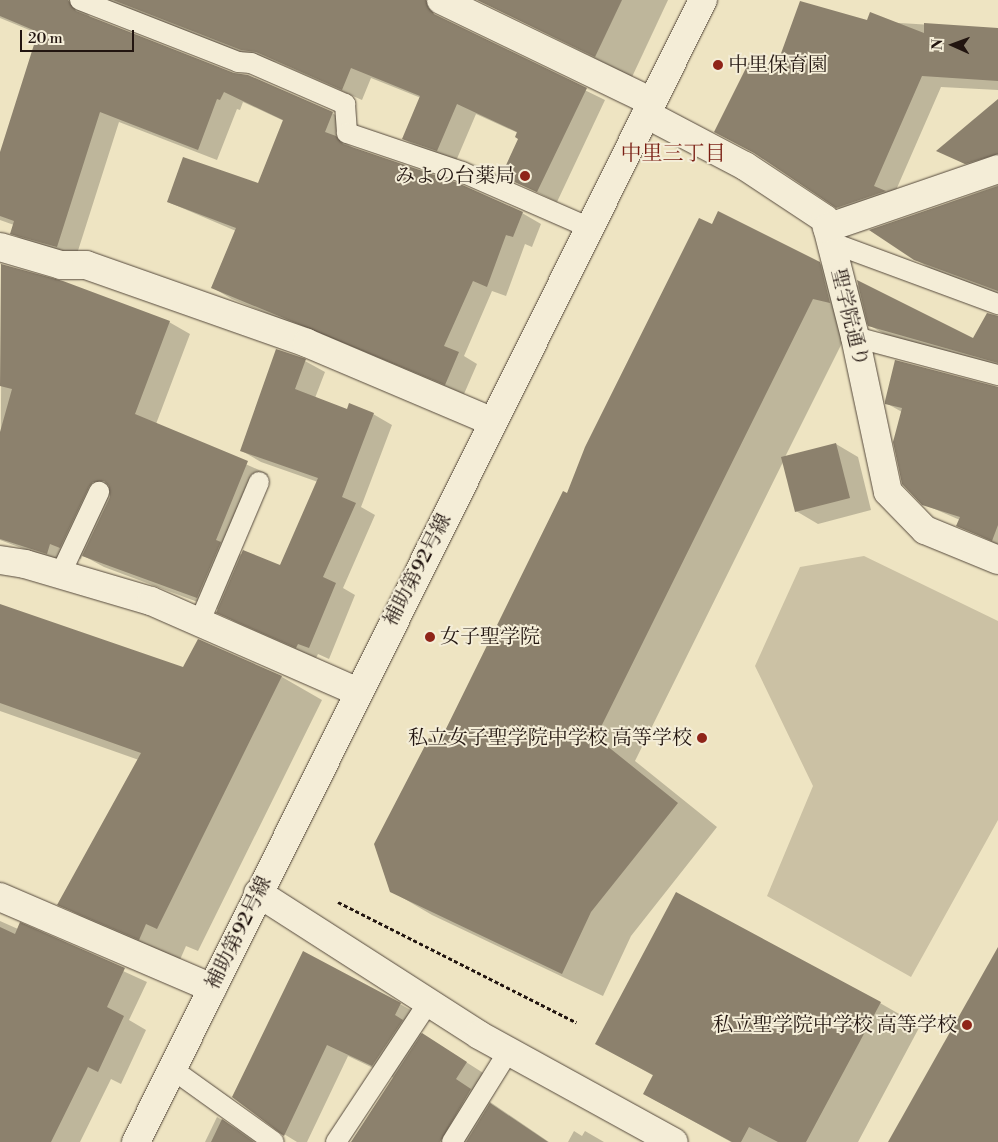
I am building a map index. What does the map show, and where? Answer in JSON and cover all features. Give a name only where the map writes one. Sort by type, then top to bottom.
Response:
[{"type":"street","name":"聖学院通り","points":[[441,0],[649,108],[745,166],[825,219],[855,337],[888,492],[925,530],[998,560]]},
{"type":"street","name":"補助第92号線","points":[[136,1142],[703,0]]},
{"type":"street","points":[[829,235],[998,169]]},
{"type":"street","points":[[0,247],[61,265],[86,265],[307,343],[493,422]]},
{"type":"street","points":[[0,560],[151,601],[358,692]]},
{"type":"street","points":[[258,893],[428,1003],[508,1052],[674,1142]]},
{"type":"street","points":[[0,897],[212,988]]},
{"type":"lane","points":[[80,0],[251,64],[345,104],[347,134],[462,172],[590,228]]},
{"type":"lane","points":[[829,235],[998,304]]},
{"type":"lane","points":[[855,337],[998,375]]},
{"type":"lane","points":[[200,621],[259,482]]},
{"type":"lane","points":[[60,575],[98,492]]},
{"type":"lane","points":[[336,1142],[428,1003]]},
{"type":"lane","points":[[452,1142],[508,1052]]},
{"type":"lane","points":[[172,1069],[274,1142]]},
{"type":"path","points":[[335,900],[576,1022]]},
{"type":"shaded area","points":[[864,556],[998,621],[998,820],[911,977],[767,896],[813,786],[755,666],[800,567]]},
{"type":"building","points":[[0,0],[68,0],[76,11],[234,73],[248,75],[333,112],[325,132],[336,136],[343,144],[458,183],[523,212],[513,237],[506,235],[487,287],[473,281],[444,346],[459,352],[445,385],[211,288],[236,228],[167,202],[183,157],[258,183],[283,120],[224,92],[220,100],[217,99],[198,150],[100,112],[57,247],[10,234],[14,221],[0,216],[0,152],[38,32],[0,16]]},
{"type":"building","points":[[113,0],[426,0],[434,14],[587,88],[537,192],[501,176],[518,139],[515,137],[517,132],[457,104],[437,151],[402,139],[420,96],[351,68],[342,90],[256,52],[241,50]]},
{"type":"building","points":[[477,0],[622,0],[595,57]]},
{"type":"building","points":[[800,1],[867,20],[870,12],[924,33],[924,23],[998,28],[998,81],[922,76],[874,186],[886,191],[836,208],[754,153],[714,132],[749,62],[775,70]]},
{"type":"building","points":[[998,99],[998,154],[965,164],[936,151]]},
{"type":"building","points":[[998,186],[998,291],[914,260],[869,230]]},
{"type":"building","points":[[718,211],[820,262],[830,303],[813,299],[596,737],[678,803],[591,912],[562,974],[390,892],[374,844],[429,738],[439,743],[563,491],[567,493],[585,447],[699,218],[712,224]]},
{"type":"building","points":[[1,264],[63,281],[170,321],[135,414],[248,461],[216,540],[221,542],[197,598],[82,556],[110,497],[109,486],[104,481],[93,482],[89,487],[60,548],[50,544],[47,554],[0,539],[0,432],[12,389],[0,386]]},
{"type":"building","points":[[857,280],[973,338],[987,313],[998,316],[998,363],[868,326]]},
{"type":"building","points":[[276,349],[306,359],[295,389],[347,409],[349,403],[374,413],[342,497],[356,503],[323,577],[336,583],[309,648],[298,644],[296,648],[216,613],[243,550],[280,565],[318,478],[240,451]]},
{"type":"building","points":[[895,360],[998,387],[998,525],[992,541],[956,526],[960,517],[922,505],[902,484],[893,442],[902,408],[885,404]]},
{"type":"building","points":[[836,443],[850,498],[795,512],[781,457]]},
{"type":"building","points":[[0,604],[183,667],[198,639],[282,676],[157,929],[146,924],[139,940],[57,905],[141,753],[0,703]]},
{"type":"building","points":[[676,892],[881,1002],[806,1142],[778,1142],[749,1127],[741,1142],[732,1142],[643,1094],[653,1075],[595,1044]]},
{"type":"building","points":[[20,922],[125,968],[107,1007],[124,1016],[98,1072],[88,1067],[51,1142],[0,1142],[0,927],[15,934]]},
{"type":"building","name":"私立聖学院中学校 高等学校","points":[[998,947],[998,1142],[888,1142]]},
{"type":"building","points":[[303,951],[401,1003],[395,1015],[403,1020],[372,1066],[327,1045],[284,1136],[232,1097]]},
{"type":"building","points":[[422,1033],[467,1062],[456,1079],[471,1089],[440,1142],[351,1142]]},
{"type":"building","points":[[490,1103],[548,1142],[466,1142]]},
{"type":"building","points":[[222,1119],[254,1142],[211,1142]]},
{"type":"place","name":"中里保育園","points":[[718,65]]},
{"type":"place","name":"みよの台薬局","points":[[525,176]]},
{"type":"place","name":"女子聖学院","points":[[430,637]]},
{"type":"place","name":"私立女子聖学院中学校 高等学校","points":[[702,738]]},
{"type":"place","name":"私立聖学院中学校 高等学校","points":[[967,1025]]},
{"type":"district","name":"中里三丁目","points":[[673,154]]}]
